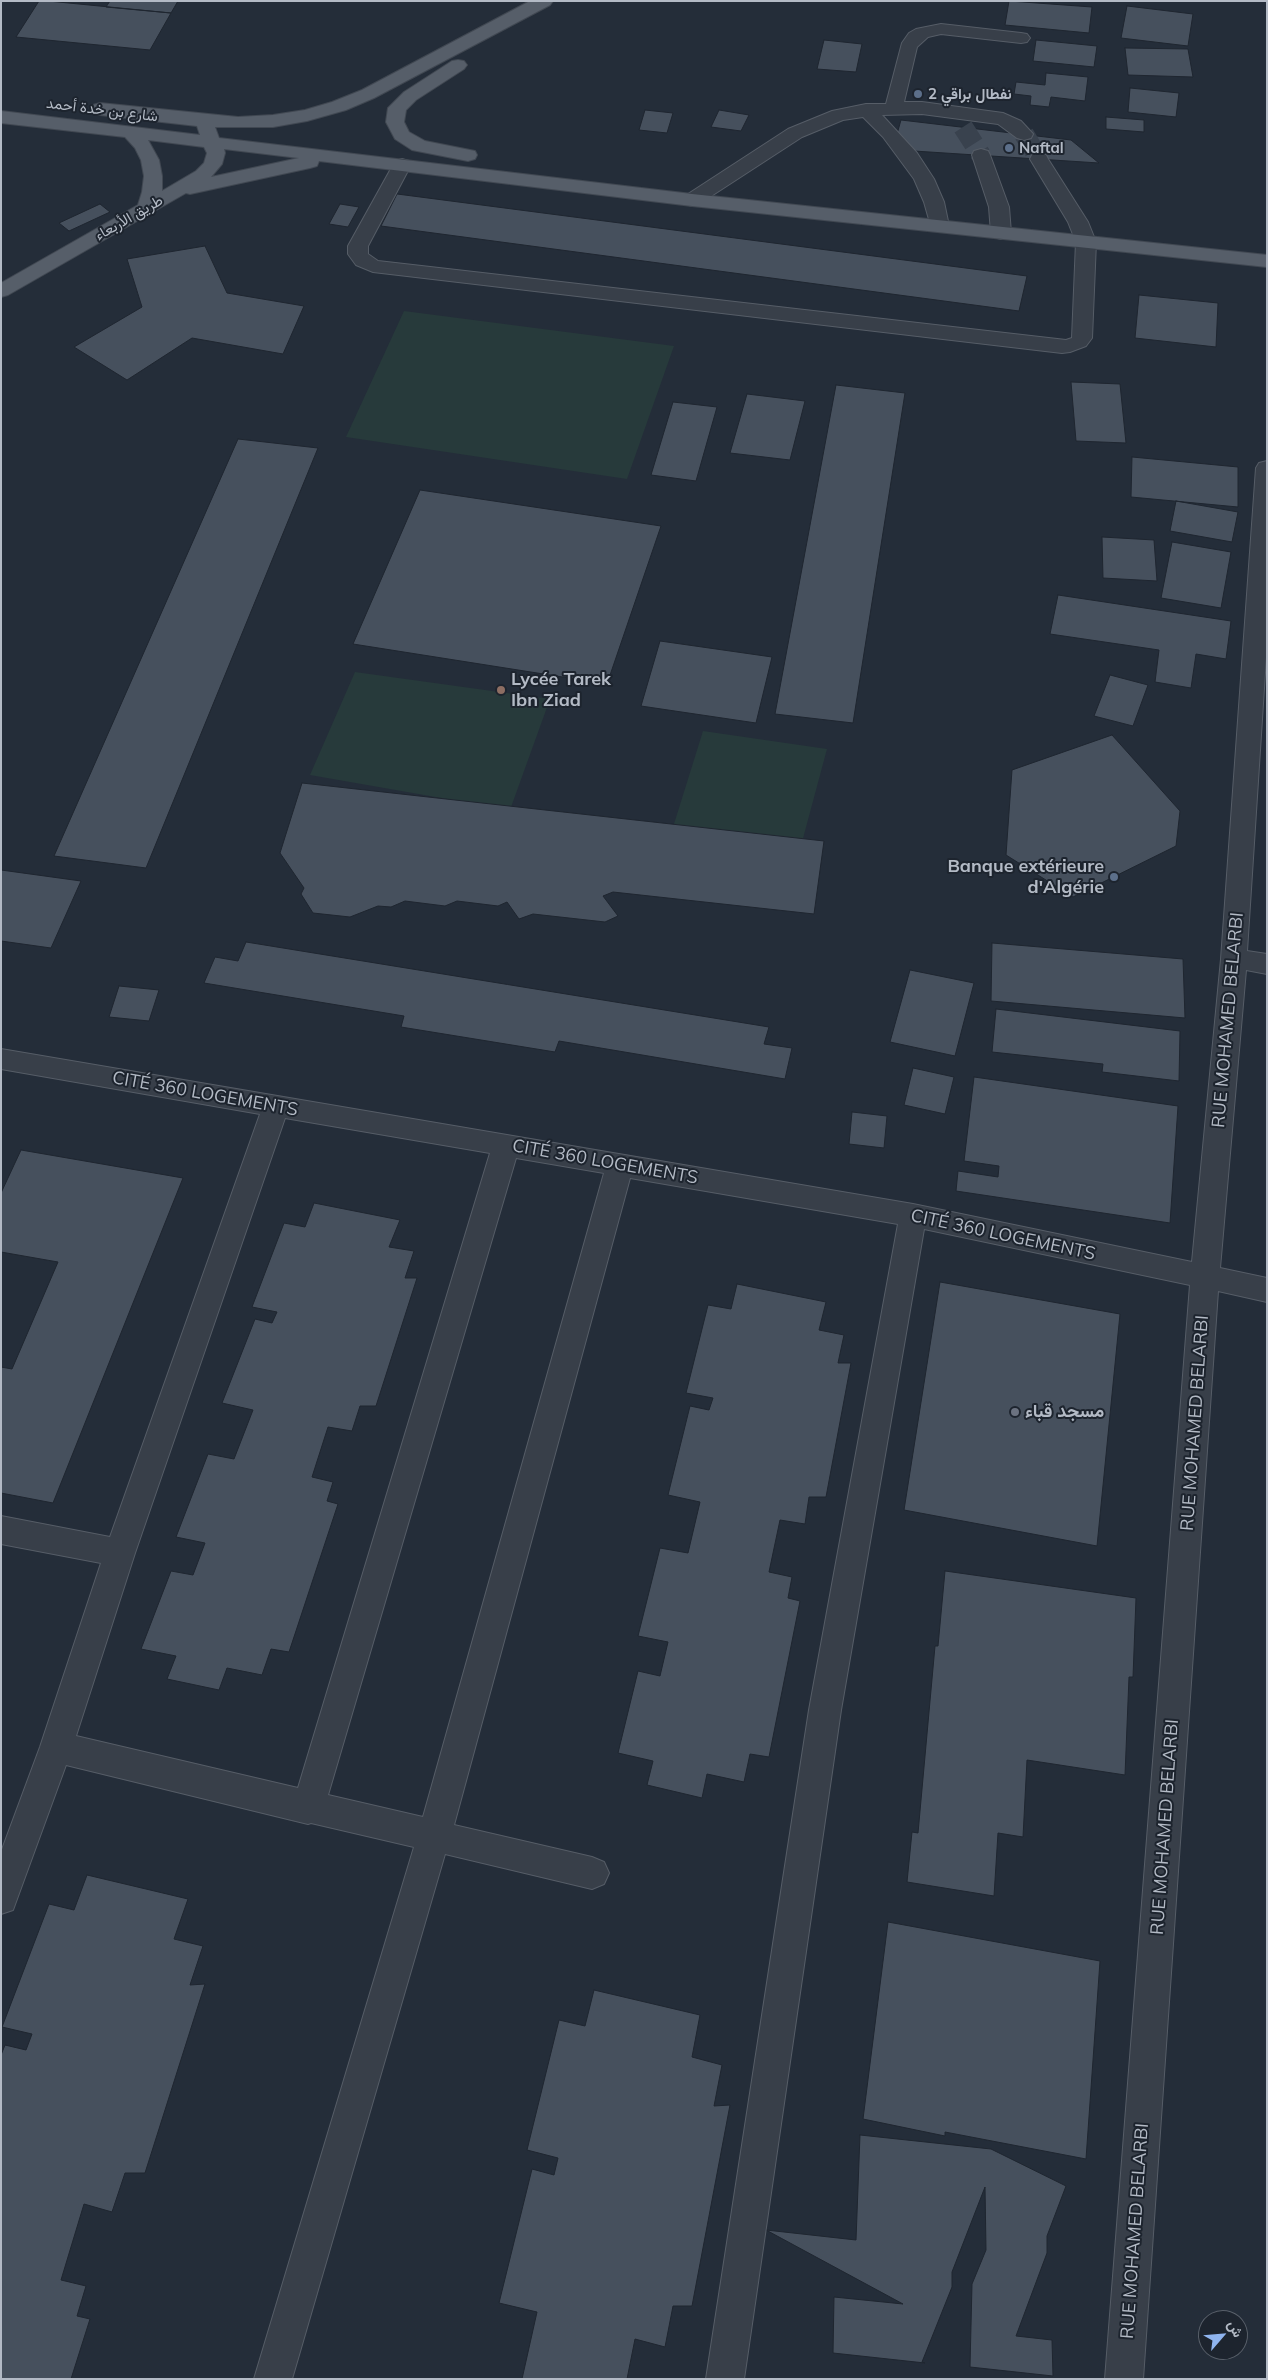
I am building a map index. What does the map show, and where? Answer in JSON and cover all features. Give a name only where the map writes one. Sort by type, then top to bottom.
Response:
[{"type":"main road","name":"شارع بن خدة أحمد","points":[[78,107],[203,122],[273,121],[307,115],[339,106],[368,94],[536,5]]},
{"type":"main road","points":[[536,5],[519,26],[510,33],[410,96],[397,108],[395,122],[402,135],[419,146],[442,152],[575,170],[603,182],[614,190]]},
{"type":"main road","points":[[1,117],[692,200],[1267,261]]},
{"type":"main road","points":[[203,122],[214,143]]},
{"type":"main road","points":[[130,132],[143,146],[150,160],[153,176],[152,192],[146,208]]},
{"type":"main road","name":"طريق الأربعاء","points":[[1,291],[203,175],[213,164],[216,153],[214,143]]},
{"type":"main road","points":[[177,191],[257,172],[341,158]]},
{"type":"street","points":[[894,108],[908,47],[915,37],[922,33],[941,30],[1021,38]]},
{"type":"street","points":[[692,200],[795,133],[839,115],[866,110],[894,108],[948,111],[1003,119],[1014,125],[1024,134]]},
{"type":"street","points":[[866,110],[890,133],[910,157],[924,179],[934,202],[940,226]]},
{"type":"street","points":[[948,111],[963,127]]},
{"type":"street","points":[[981,155],[999,207],[1001,233]]},
{"type":"street","points":[[402,165],[358,246],[358,254],[363,261],[373,266],[1062,347],[1079,342],[1082,338],[1086,242],[1078,222],[1039,159]]},
{"type":"street","name":"RUE MOHAMED BELARBI","points":[[1124,2379],[1205,1279],[1234,958],[1267,468]]},
{"type":"street","points":[[1234,958],[1267,964]]},
{"type":"street","name":"CITÉ 360 LOGEMENTS","points":[[1,1059],[913,1215],[1205,1279],[1267,1290]]},
{"type":"street","points":[[1,1898],[56,1747],[120,1553],[276,1106]]},
{"type":"street","points":[[308,1808],[506,1145]]},
{"type":"street","points":[[273,2379],[434,1837],[620,1165]]},
{"type":"street","points":[[725,2379],[825,1710],[913,1215]]},
{"type":"street","points":[[1,1530],[120,1553]]},
{"type":"street","points":[[56,1747],[308,1808],[592,1873]]},
{"type":"shaded area","points":[[404,311],[674,346],[627,479],[346,437]]},
{"type":"shaded area","points":[[355,672],[550,699],[510,810],[310,775]]},
{"type":"shaded area","points":[[703,731],[827,749],[787,898],[659,872]]},
{"type":"building","points":[[39,1],[171,13],[150,50],[16,37]]},
{"type":"building","points":[[110,1],[178,1],[171,13],[106,7]]},
{"type":"building","points":[[1009,1],[1092,7],[1089,33],[1005,25]]},
{"type":"building","points":[[1127,6],[1193,14],[1188,46],[1121,38]]},
{"type":"building","points":[[824,40],[862,44],[856,72],[817,69]]},
{"type":"building","points":[[1036,40],[1097,46],[1094,67],[1033,61]]},
{"type":"building","points":[[1125,48],[1188,49],[1193,77],[1128,75]]},
{"type":"building","points":[[1046,73],[1088,77],[1085,101],[1051,97],[1049,107],[1030,105],[1031,96],[1014,94],[1016,82],[1045,85]]},
{"type":"building","points":[[1130,88],[1179,93],[1176,117],[1128,112]]},
{"type":"building","points":[[645,110],[673,113],[667,133],[639,130]]},
{"type":"building","points":[[719,110],[749,115],[741,131],[711,127]]},
{"type":"building","points":[[1106,117],[1144,120],[1144,132],[1106,129]]},
{"type":"building","points":[[901,120],[1071,140],[1099,163],[914,151],[897,134]]},
{"type":"building","points":[[397,194],[1027,276],[1019,311],[381,226]]},
{"type":"building","points":[[100,204],[110,212],[69,231],[59,223]]},
{"type":"building","points":[[340,204],[359,207],[348,227],[329,224]]},
{"type":"building","points":[[205,246],[227,293],[304,306],[283,354],[192,338],[127,380],[74,347],[142,307],[127,259]]},
{"type":"building","points":[[1139,295],[1218,303],[1216,347],[1135,338]]},
{"type":"building","points":[[1071,382],[1120,384],[1126,443],[1076,441]]},
{"type":"building","points":[[836,385],[905,393],[853,723],[775,714]]},
{"type":"building","points":[[747,394],[805,401],[790,460],[730,453]]},
{"type":"building","points":[[673,402],[717,407],[696,481],[651,475]]},
{"type":"building","points":[[238,439],[318,448],[146,868],[54,856]]},
{"type":"building","points":[[1132,457],[1238,467],[1238,507],[1131,497]]},
{"type":"building","points":[[420,490],[661,526],[607,684],[353,644]]},
{"type":"building","points":[[1176,501],[1238,512],[1232,542],[1170,531]]},
{"type":"building","points":[[1102,537],[1154,540],[1157,581],[1103,578]]},
{"type":"building","points":[[1172,542],[1231,552],[1221,608],[1161,598]]},
{"type":"building","points":[[1058,595],[1231,621],[1226,659],[1196,654],[1191,688],[1155,682],[1159,650],[1050,634]]},
{"type":"building","points":[[660,641],[772,657],[756,723],[641,706]]},
{"type":"building","points":[[1110,675],[1148,685],[1133,726],[1094,716]]},
{"type":"building","points":[[1112,735],[1180,811],[1176,846],[1073,897],[1006,855],[1012,770]]},
{"type":"building","points":[[302,783],[824,841],[814,914],[613,892],[603,896],[618,916],[605,922],[533,914],[519,919],[507,902],[498,906],[457,901],[445,906],[405,901],[391,907],[378,906],[350,917],[313,913],[301,894],[304,888],[280,853]]},
{"type":"building","points":[[1,870],[81,881],[51,948],[1,941]]},
{"type":"building","points":[[246,942],[769,1027],[764,1044],[792,1048],[785,1079],[559,1041],[555,1052],[401,1027],[404,1016],[204,983],[215,957],[238,961]]},
{"type":"building","points":[[992,943],[1183,959],[1185,1018],[991,1001]]},
{"type":"building","points":[[910,970],[974,983],[955,1056],[890,1042]]},
{"type":"building","points":[[119,986],[159,990],[149,1021],[109,1017]]},
{"type":"building","points":[[996,1009],[1180,1031],[1179,1081],[1102,1072],[1103,1064],[992,1052]]},
{"type":"building","points":[[913,1068],[954,1077],[945,1114],[904,1105]]},
{"type":"building","points":[[974,1077],[1178,1106],[1170,1223],[956,1191],[958,1171],[998,1177],[999,1166],[964,1161]]},
{"type":"building","points":[[852,1112],[887,1116],[884,1148],[849,1144]]},
{"type":"building","points":[[21,1150],[183,1178],[53,1503],[1,1493],[1,1367],[12,1369],[58,1262],[1,1252],[1,1193]]},
{"type":"building","points":[[314,1203],[400,1220],[389,1247],[414,1251],[405,1278],[417,1278],[376,1406],[360,1406],[352,1431],[328,1427],[312,1477],[333,1482],[327,1501],[338,1504],[289,1652],[271,1649],[262,1675],[227,1668],[219,1690],[167,1679],[176,1656],[141,1649],[171,1571],[193,1575],[205,1543],[176,1537],[208,1454],[234,1459],[253,1410],[222,1403],[255,1319],[272,1323],[277,1312],[252,1307],[284,1223],[305,1227]]},
{"type":"building","name":"مسجد قباء","points":[[940,1282],[1120,1314],[1097,1546],[904,1510]]},
{"type":"building","points":[[737,1284],[826,1302],[819,1330],[844,1335],[838,1363],[851,1363],[826,1497],[809,1497],[805,1524],[780,1520],[769,1572],[792,1577],[788,1598],[800,1601],[769,1757],[750,1754],[744,1782],[707,1774],[702,1798],[647,1785],[653,1761],[618,1753],[638,1671],[660,1676],[668,1642],[638,1636],[660,1548],[688,1553],[700,1502],[668,1495],[690,1406],[709,1410],[713,1398],[686,1393],[708,1305],[731,1309]]},
{"type":"building","points":[[945,1571],[1136,1598],[1133,1677],[1129,1677],[1125,1775],[1027,1760],[1023,1837],[998,1833],[994,1896],[907,1882],[912,1832],[918,1833],[935,1646],[938,1646]]},
{"type":"building","points":[[87,1875],[188,1899],[174,1939],[203,1946],[190,1985],[205,1984],[145,2173],[125,2173],[112,2212],[84,2204],[61,2280],[86,2286],[77,2316],[90,2319],[71,2379],[1,2379],[1,2055],[5,2045],[26,2050],[32,2034],[2,2027],[49,1904],[74,1910]]},
{"type":"building","points":[[888,1922],[1100,1961],[1086,2159],[945,2132],[945,2136],[863,2119]]},
{"type":"building","points":[[594,1990],[700,2015],[692,2057],[722,2065],[714,2106],[730,2105],[692,2306],[673,2306],[665,2347],[635,2339],[627,2379],[522,2379],[537,2312],[499,2303],[532,2169],[554,2175],[558,2158],[527,2150],[559,2020],[585,2026]]},
{"type":"building","points":[[860,2135],[991,2149],[1066,2186],[1047,2236],[1047,2253],[1016,2336],[1052,2340],[1053,2376],[970,2367],[972,2284],[986,2250],[985,2187],[952,2272],[952,2287],[922,2362],[925,2363],[833,2353],[834,2297],[903,2304],[766,2230],[856,2240]]},
{"type":"tunnel","points":[[963,127],[981,155]]},
{"type":"tunnel","points":[[1024,134],[1039,159]]},
{"type":"place","name":"نفطال براقي 2","points":[[918,94]]},
{"type":"place","name":"Naftal","points":[[1009,148]]},
{"type":"place","name":"Lycée Tarek Ibn Ziad","points":[[501,690]]},
{"type":"place","name":"Banque extérieure d'Algérie","points":[[1114,877]]},
{"type":"place","name":"مسجد قباء","points":[[1015,1412]]}]
